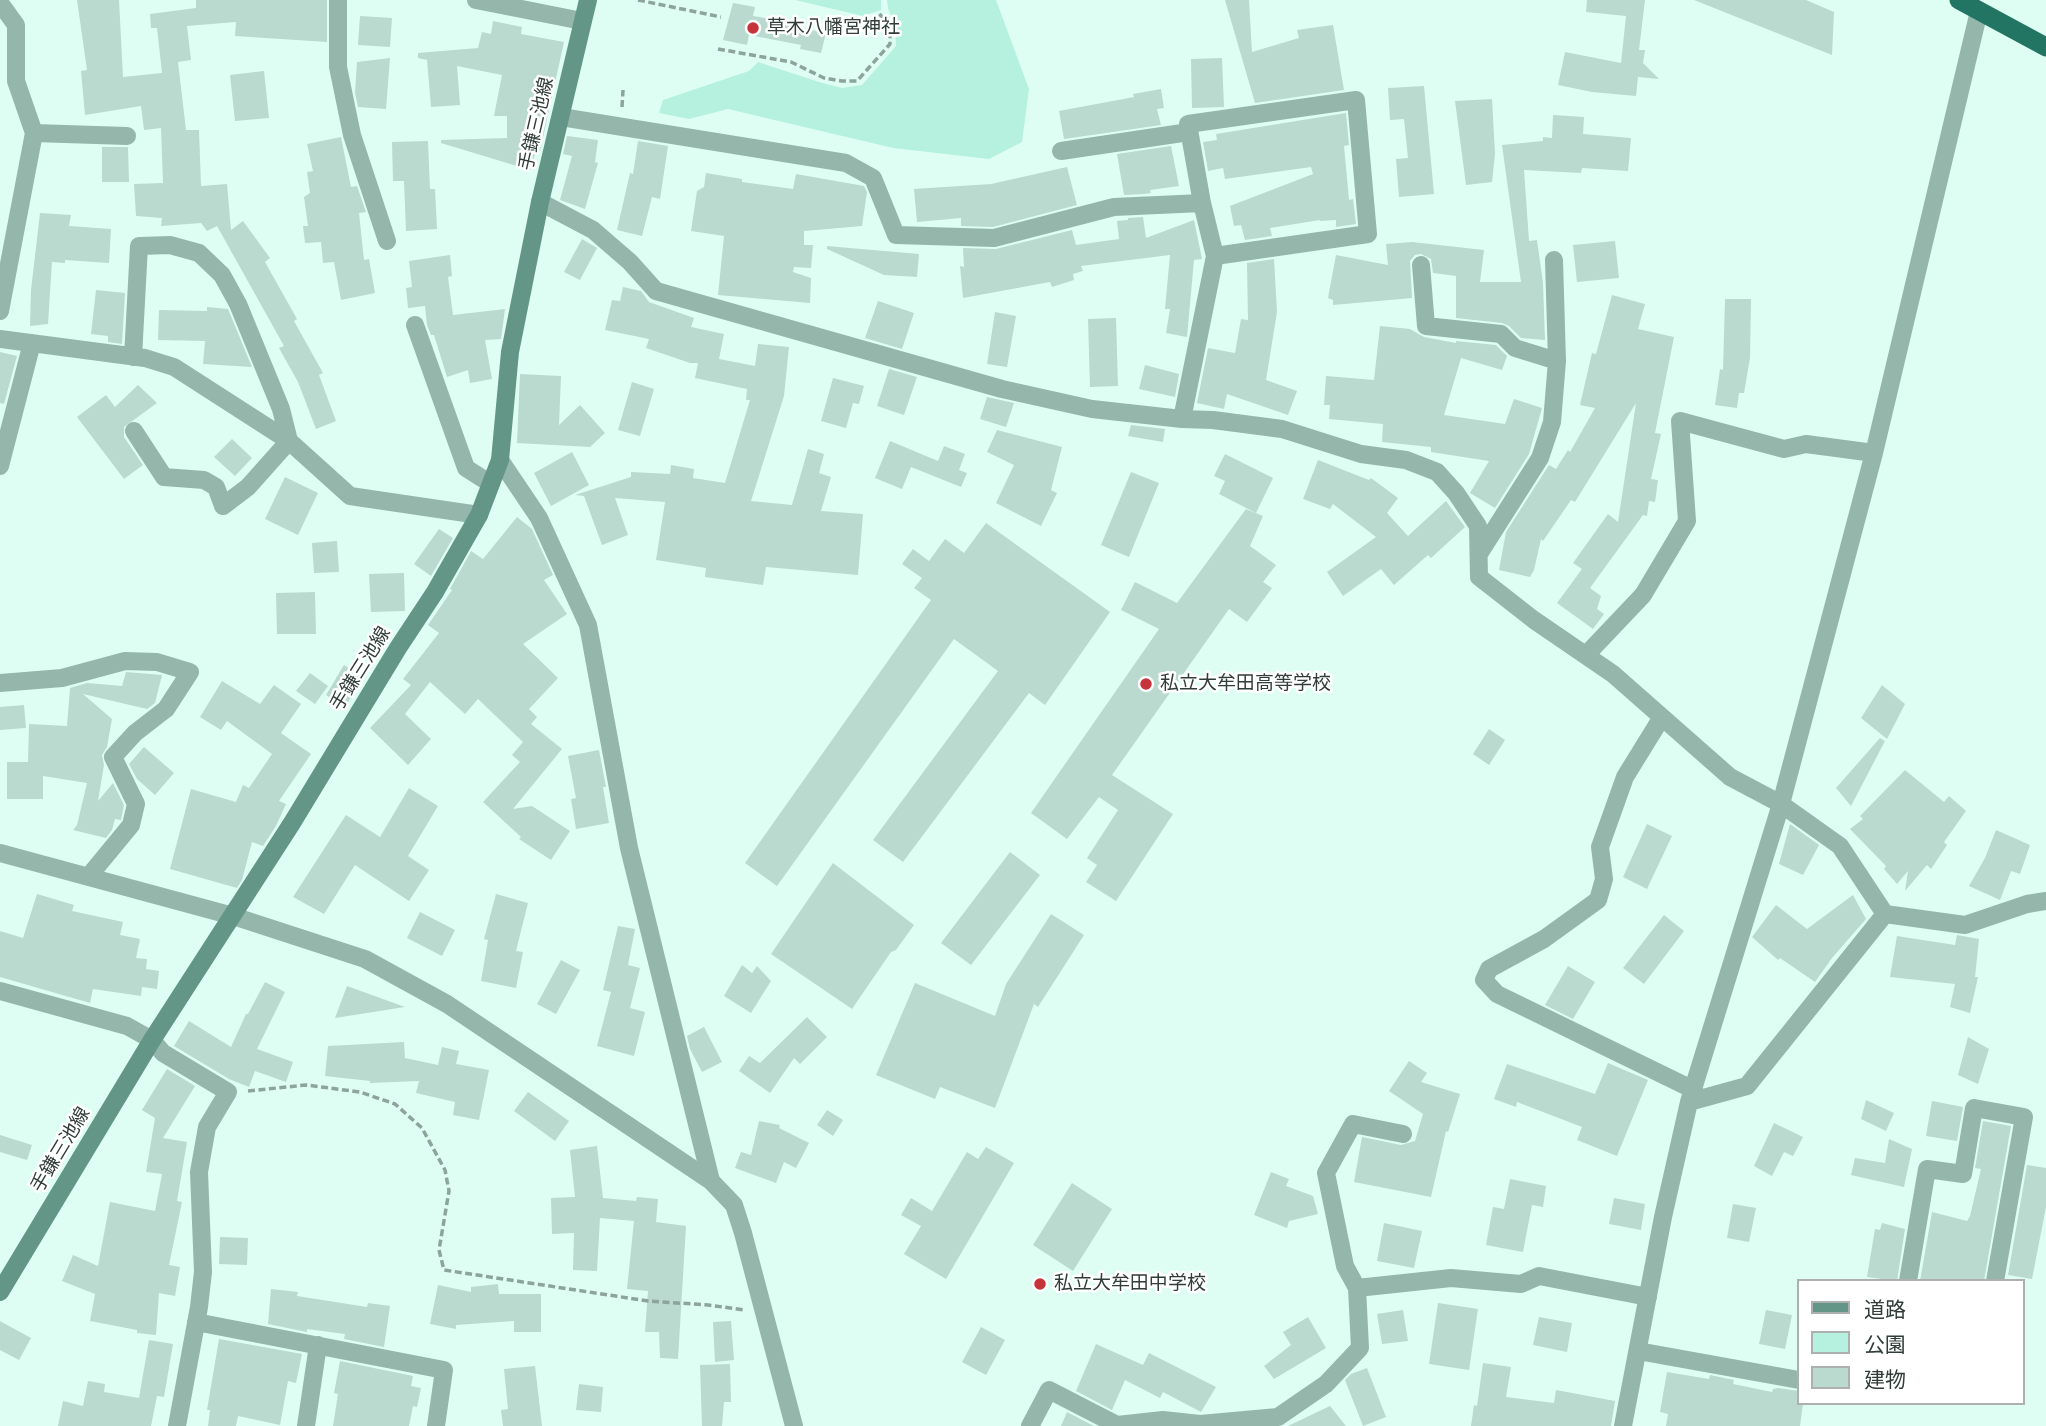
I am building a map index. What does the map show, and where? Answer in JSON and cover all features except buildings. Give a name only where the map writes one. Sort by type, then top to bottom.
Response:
[{"type":"highway","points":[[1959,0],[1979,5],[2046,47]]},
{"type":"main road","name":"手鎌三池線","points":[[0,1293],[152,1040],[233,916],[435,592],[479,515],[500,460],[510,352],[540,202],[588,0]]},
{"type":"street","points":[[338,0],[338,67],[352,135],[387,241]]},
{"type":"street","points":[[476,0],[582,21]]},
{"type":"street","points":[[0,3],[16,24],[16,81],[34,133],[0,311]]},
{"type":"street","points":[[1623,1426],[1663,1217],[1691,1096],[1781,804],[1874,453],[1979,5]]},
{"type":"street","points":[[1182,419],[1215,256],[1202,203],[1188,124],[1356,100],[1368,234],[1215,256]]},
{"type":"street","points":[[561,117],[846,163],[873,177],[896,235],[994,237],[1114,207],[1202,203]]},
{"type":"street","points":[[1061,151],[1189,132]]},
{"type":"street","points":[[34,133],[127,136]]},
{"type":"street","points":[[540,202],[593,230],[630,262],[656,291],[1002,390],[1092,409],[1282,429],[1361,454],[1406,460],[1437,472],[1456,493],[1478,526],[1479,578],[1534,620],[1614,674],[1730,777],[1781,804],[1840,846],[1885,914],[1965,925],[2027,904],[2046,901]]},
{"type":"street","points":[[133,357],[139,246],[170,244],[199,253],[222,275],[238,304],[281,409],[289,441]]},
{"type":"street","points":[[1479,554],[1540,457],[1552,422],[1557,361],[1554,260]]},
{"type":"street","points":[[1421,265],[1426,326],[1501,334],[1515,348],[1557,361]]},
{"type":"street","points":[[415,325],[466,468],[491,484]]},
{"type":"street","points":[[0,339],[133,357],[174,367],[289,441],[350,496],[479,515]]},
{"type":"street","points":[[0,466],[32,343]]},
{"type":"street","points":[[1587,654],[1643,596],[1687,522],[1680,421],[1784,449],[1806,444],[1874,453]]},
{"type":"street","points":[[134,431],[164,477],[204,480],[216,487],[223,506],[248,488],[289,441]]},
{"type":"street","points":[[500,460],[539,518],[588,625],[629,848],[711,1181]]},
{"type":"street","points":[[0,683],[62,678],[125,661],[157,662],[190,672],[166,709],[135,733],[113,757],[136,804],[131,825],[89,877]]},
{"type":"street","points":[[1662,717],[1625,777],[1600,847],[1604,879],[1598,900],[1544,939],[1489,969],[1484,980],[1497,994],[1691,1096],[1747,1086],[1885,914]]},
{"type":"street","points":[[0,853],[233,916],[365,959],[447,1004],[711,1181],[734,1205],[793,1426]]},
{"type":"street","points":[[0,991],[127,1026],[152,1040],[163,1053],[228,1092],[207,1127],[199,1172],[203,1272],[177,1426]]},
{"type":"street","points":[[1908,1279],[1927,1169],[1963,1174],[1974,1108],[2024,1117],[1994,1279]]},
{"type":"street","points":[[1030,1426],[1049,1390],[1117,1424],[1163,1420],[1200,1424],[1278,1417],[1326,1384],[1360,1348],[1357,1288],[1345,1266],[1326,1173],[1353,1124],[1403,1134]]},
{"type":"street","points":[[1357,1288],[1451,1278],[1521,1284],[1539,1276],[1648,1297]]},
{"type":"street","points":[[196,1322],[443,1370],[436,1426]]},
{"type":"street","points":[[306,1426],[318,1345]]},
{"type":"street","points":[[1638,1351],[1798,1380]]},
{"type":"path","points":[[638,0],[721,17]]},
{"type":"path","points":[[718,49],[791,62],[824,78],[857,81],[890,44],[890,27],[878,12]]},
{"type":"path","points":[[622,116],[623,90]]},
{"type":"path","points":[[228,1092],[306,1085],[360,1092],[395,1104],[422,1128],[444,1170],[449,1191],[439,1250],[444,1270],[648,1301],[708,1304],[765,1313]]},
{"type":"green space","points":[[795,0],[881,0],[881,10],[863,16]]},
{"type":"green space","points":[[887,0],[996,0],[1029,89],[1022,142],[989,159],[893,148],[728,109],[689,119],[659,113],[663,100],[749,71],[758,62],[842,88],[862,85],[896,46],[895,24]]},
{"type":"place","name":"草木八幡宮神社","points":[[753,28]]},
{"type":"place","name":"私立大牟田高等学校","points":[[1146,684]]},
{"type":"place","name":"私立大牟田中学校","points":[[1040,1284]]}]
